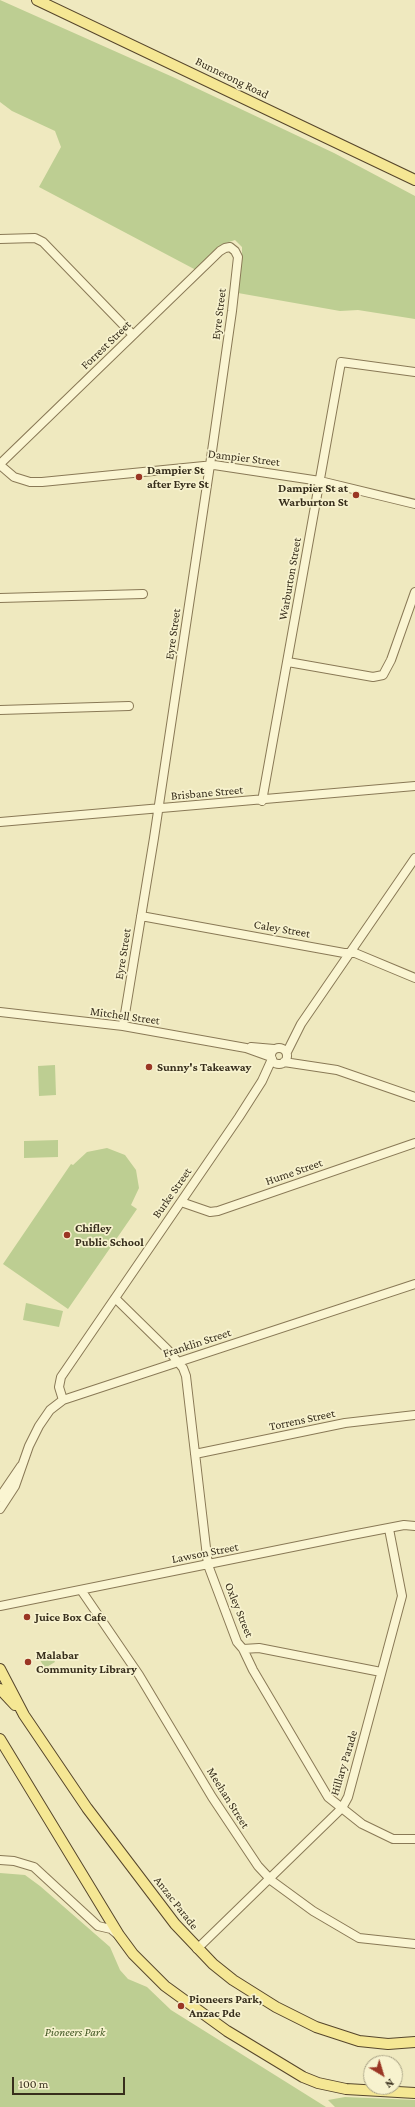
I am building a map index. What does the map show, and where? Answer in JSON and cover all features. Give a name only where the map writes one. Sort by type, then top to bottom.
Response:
[{"type":"main road","name":"Bunnerong Road","points":[[37,0],[415,180]]},
{"type":"main road","name":"Anzac Parade","points":[[0,1669],[24,1715],[87,1808],[175,1924],[197,1949],[233,1980],[276,2007],[316,2027],[359,2041],[388,2044],[415,2042]]},
{"type":"main road","points":[[0,1689],[24,1715]]},
{"type":"main road","points":[[0,1739],[119,1935],[147,1969],[190,2006],[256,2050],[303,2077],[318,2083],[346,2089],[415,2093]]},
{"type":"street","points":[[0,239],[35,238],[43,242],[133,335]]},
{"type":"street","name":"Forrest Street","points":[[0,465],[220,251],[230,247]]},
{"type":"street","name":"Eyre Street","points":[[123,1026],[159,810],[210,465],[238,257],[235,251],[230,247]]},
{"type":"street","name":"Warburton Street","points":[[262,801],[341,362],[415,372]]},
{"type":"street","name":"Dampier Street","points":[[0,465],[14,477],[30,482],[210,465],[320,480],[415,504]]},
{"type":"street","points":[[288,662],[373,677],[382,674],[388,665],[415,592]]},
{"type":"street","points":[[0,598],[143,594]]},
{"type":"street","points":[[0,710],[129,706]]},
{"type":"street","name":"Brisbane Street","points":[[0,822],[159,810],[415,786]]},
{"type":"street","name":"Burke Street","points":[[63,1400],[59,1387],[61,1377],[181,1202],[279,1055],[415,858]]},
{"type":"street","name":"Caley Street","points":[[141,916],[350,953],[415,978]]},
{"type":"street","name":"Mitchell Street","points":[[0,1012],[123,1026],[246,1048],[252,1046],[279,1055],[323,1066],[415,1097]]},
{"type":"street","name":"Hume Street","points":[[181,1202],[210,1212],[218,1211],[415,1143]]},
{"type":"street","name":"Franklin Street","points":[[0,1497],[21,1466],[39,1426],[50,1410],[63,1400],[415,1284]]},
{"type":"street","name":"Oxley Street","points":[[115,1298],[178,1362],[186,1376],[208,1565],[237,1642],[243,1648],[308,1765],[328,1797],[362,1824],[393,1839],[415,1839]]},
{"type":"street","name":"Torrens Street","points":[[195,1454],[345,1423],[415,1415]]},
{"type":"street","name":"Franklin Street","points":[[0,1509],[16,1486],[21,1466]]},
{"type":"street","name":"Lawson Street","points":[[0,1606],[352,1535],[404,1525],[415,1526]]},
{"type":"street","name":"Hillary Parade","points":[[197,1949],[342,1808],[348,1797],[402,1596],[389,1529]]},
{"type":"street","name":"Meehan Street","points":[[81,1590],[140,1676],[216,1804],[258,1866],[269,1879],[313,1911],[359,1938],[415,1944]]},
{"type":"street","points":[[243,1648],[259,1648],[381,1672]]},
{"type":"street","points":[[0,1860],[14,1861],[34,1867],[98,1926],[112,1930],[119,1935]]},
{"type":"green space","points":[[0,0],[175,78],[334,153],[415,196],[415,319],[358,310],[340,311],[238,293],[242,247],[235,240],[223,244],[196,270],[39,187],[61,147],[55,131],[12,111],[0,102]]},
{"type":"green space","points":[[55,1065],[56,1095],[39,1096],[38,1066]]},
{"type":"green space","points":[[58,1140],[58,1157],[24,1158],[24,1141]]},
{"type":"green space","points":[[107,1148],[125,1155],[136,1170],[139,1188],[131,1205],[137,1209],[68,1309],[3,1264],[71,1164],[73,1165],[87,1152]]},
{"type":"green space","points":[[26,1303],[63,1311],[59,1327],[23,1320]]},
{"type":"green space","points":[[49,1651],[55,1662],[45,1668],[38,1657]]},
{"type":"green space","name":"Pioneers Park","points":[[0,1873],[25,1875],[40,1886],[110,1947],[120,1970],[128,1979],[147,1987],[171,2010],[326,2107],[0,2107]]},
{"type":"green space","points":[[345,2097],[415,2100],[415,2107],[335,2107],[328,2100]]},
{"type":"place","name":"Dampier St after Eyre St","points":[[139,477]]},
{"type":"place","name":"Dampier St at Warburton St","points":[[356,495]]},
{"type":"place","name":"Sunny's Takeaway","points":[[149,1067]]},
{"type":"place","name":"Chifley Public School","points":[[67,1235]]},
{"type":"place","name":"Juice Box Cafe","points":[[27,1617]]},
{"type":"place","name":"Malabar Community Library","points":[[28,1662]]},
{"type":"place","name":"Pioneers Park, Anzac Pde","points":[[181,2006]]}]
